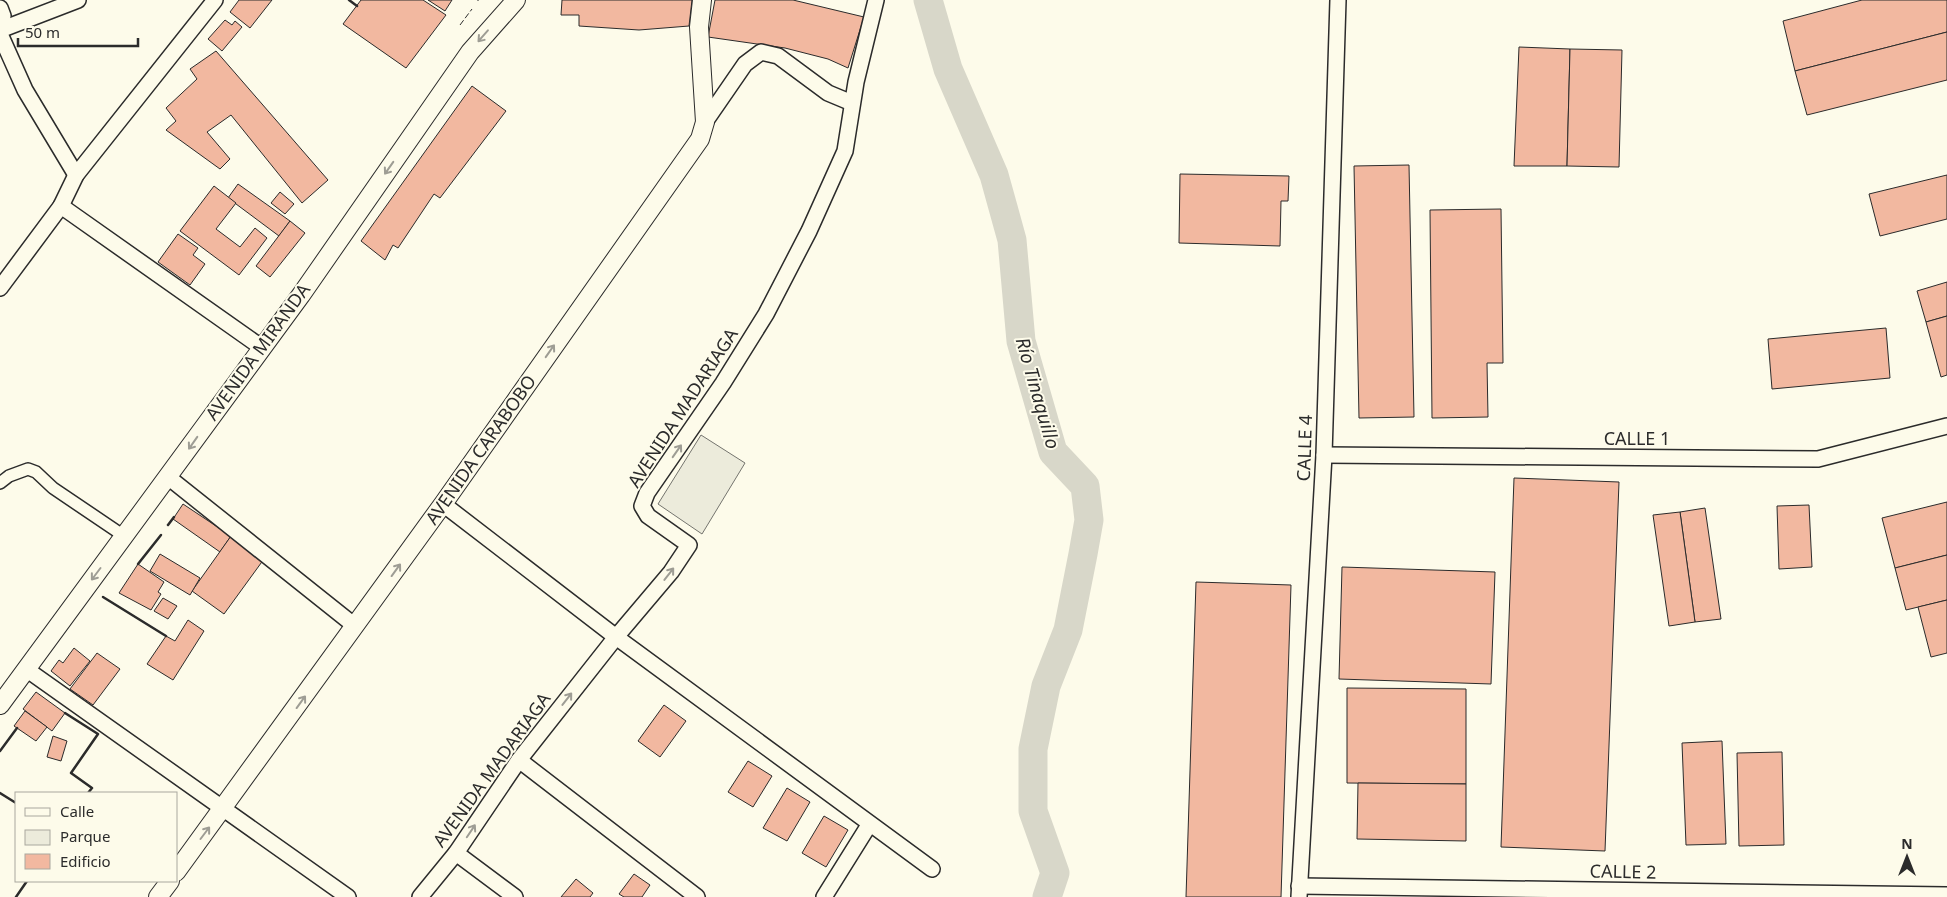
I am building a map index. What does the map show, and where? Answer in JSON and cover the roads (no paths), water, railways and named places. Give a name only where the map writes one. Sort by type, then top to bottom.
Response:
[{"type":"street","points":[[1,19],[78,0]]},
{"type":"street","points":[[0,288],[60,206],[76,175],[215,0]]},
{"type":"street","name":"AVENIDA MIRANDA","points":[[0,705],[301,295],[470,52],[516,0]]},
{"type":"street","name":"AVENIDA CARABOBO","points":[[178,869],[443,504],[700,139],[705,122],[698,26],[702,0]]},
{"type":"street","name":"AVENIDA MADARIAGA","points":[[420,897],[456,853],[519,760],[616,637],[671,572],[689,545],[648,516],[642,506],[647,494],[723,383],[766,314],[809,231],[845,151],[852,103],[876,0]]},
{"type":"street","name":"CALLE 4","points":[[1299,891],[1324,455],[1338,0]]},
{"type":"street","points":[[0,34],[25,90],[76,175]]},
{"type":"street","points":[[705,122],[746,64],[761,52],[778,56],[828,92],[852,103]]},
{"type":"street","points":[[60,206],[261,347]]},
{"type":"street","name":"CALLE 1","points":[[1324,455],[1818,459],[1947,426]]},
{"type":"street","points":[[0,483],[9,476],[28,469],[36,472],[53,488],[124,536]]},
{"type":"street","points":[[168,477],[355,626]]},
{"type":"street","points":[[443,504],[616,637],[869,825],[932,869]]},
{"type":"street","points":[[26,669],[348,897]]},
{"type":"street","points":[[519,760],[697,897]]},
{"type":"street","points":[[824,897],[869,825]]},
{"type":"street","points":[[456,853],[515,897]]},
{"type":"street","points":[[158,897],[169,882]]},
{"type":"street","name":"CALLE 2","points":[[1299,891],[1947,895]]},
{"type":"waterway","name":"Río Tinaquillo","points":[[928,0],[948,69],[994,175],[1012,240],[1021,341],[1053,452],[1085,486],[1089,520],[1068,630],[1046,686],[1033,749],[1033,811],[1055,873],[1047,897]]}]
